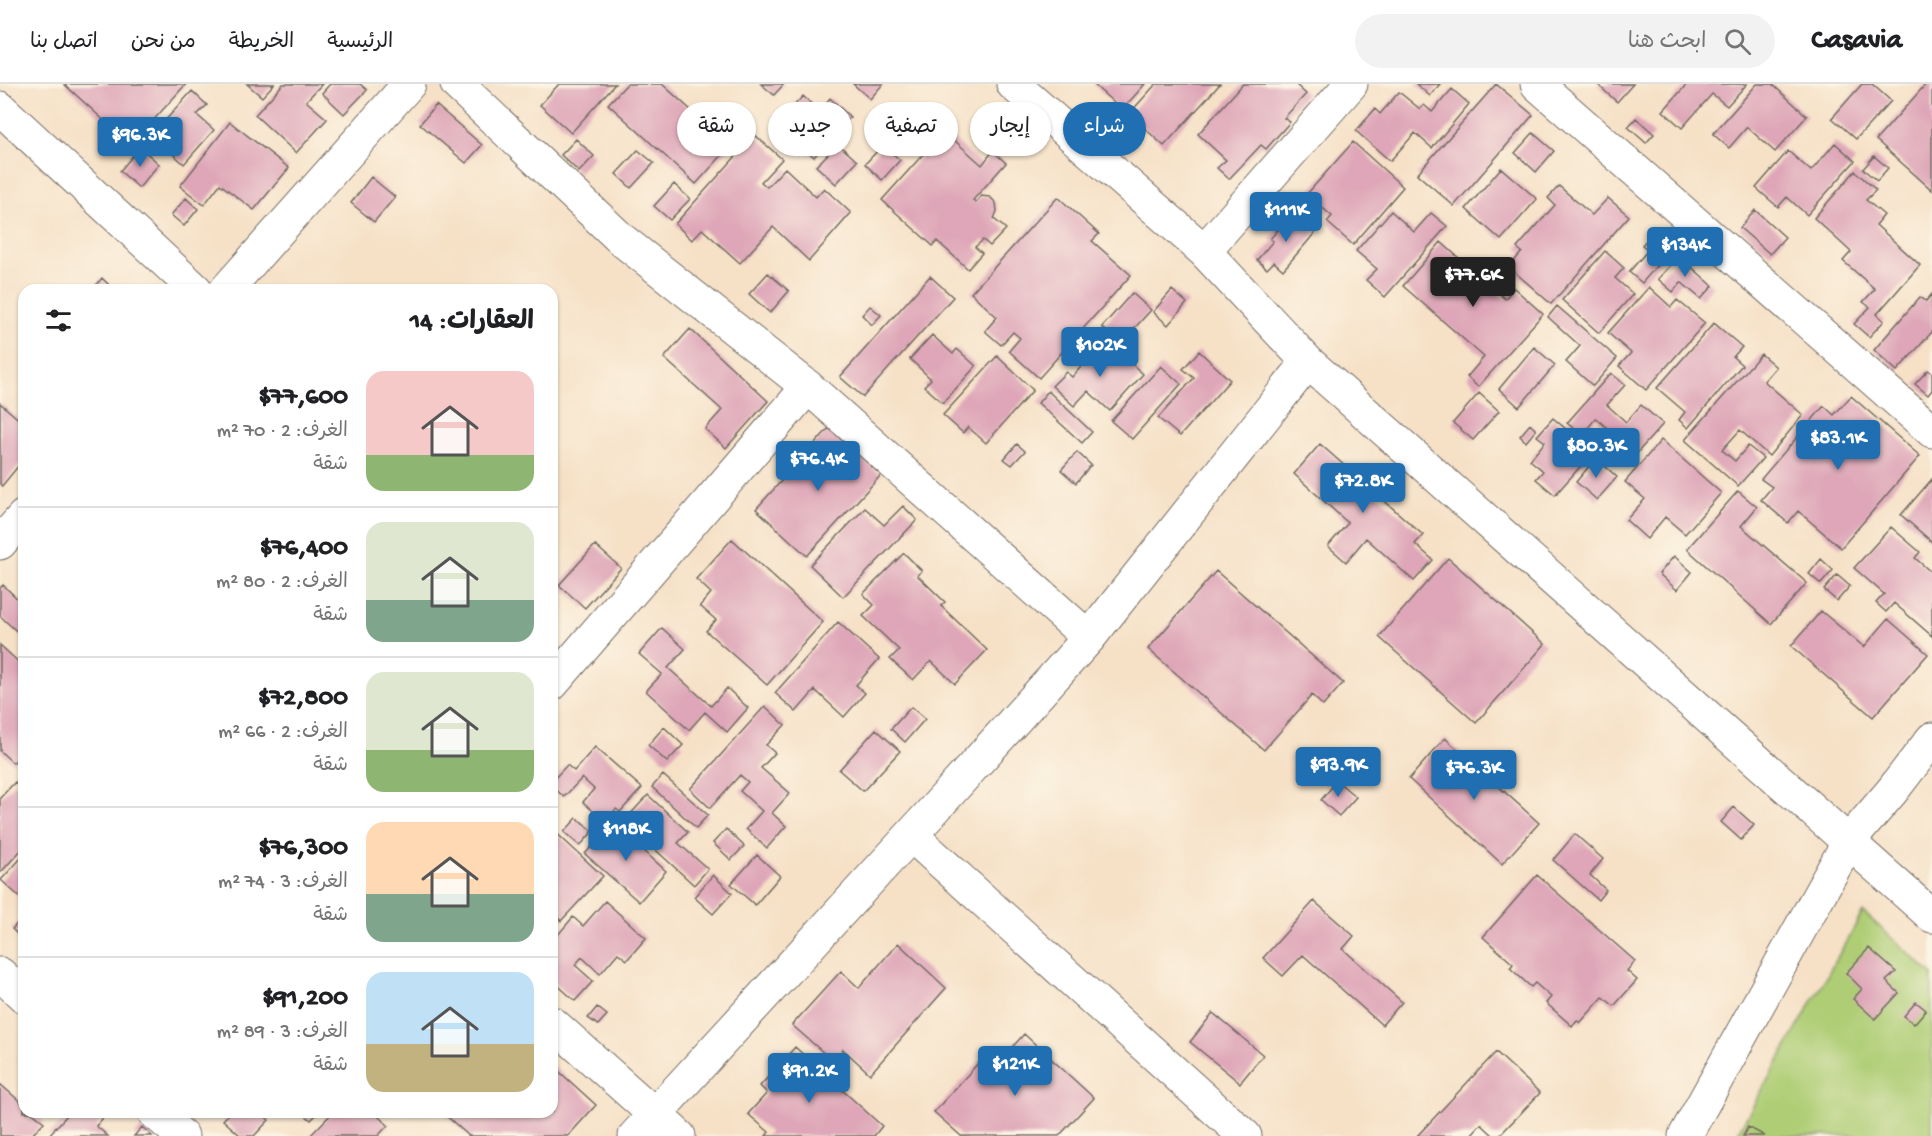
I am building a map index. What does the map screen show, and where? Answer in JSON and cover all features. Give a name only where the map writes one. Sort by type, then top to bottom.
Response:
[{"type":"street","points":[[231,284],[409,84]]},
{"type":"street","points":[[457,84],[622,240],[808,387],[1089,638]]},
{"type":"street","points":[[1013,84],[1204,251],[1308,362],[1932,916]]},
{"type":"street","points":[[1204,251],[1351,84]]},
{"type":"street","points":[[1537,84],[1932,431]]},
{"type":"street","points":[[0,108],[190,284]]},
{"type":"street","points":[[644,1125],[1089,638],[1308,362]]},
{"type":"street","points":[[558,677],[808,387]]},
{"type":"street","points":[[1685,1136],[1849,841],[1932,739]]},
{"type":"street","points":[[911,835],[1245,1136]]},
{"type":"street","points":[[0,974],[18,990]]},
{"type":"street","points":[[558,1030],[644,1125],[679,1136]]},
{"type":"street","points":[[161,1118],[182,1136]]},
{"type":"green space","points":[[1863,912],[1932,974],[1932,1136],[1736,1136]]},
{"type":"building","points":[[64,84],[186,84],[131,145]]},
{"type":"building","points":[[247,84],[274,84],[262,97]]},
{"type":"building","points":[[283,84],[322,84],[306,101],[327,119],[296,153],[255,115]]},
{"type":"building","points":[[330,84],[360,84],[367,90],[344,114],[322,93]]},
{"type":"building","points":[[559,84],[615,84],[571,133],[540,105]]},
{"type":"building","points":[[627,84],[662,84],[682,102],[677,102],[677,156],[721,156],[696,184],[608,104]]},
{"type":"building","points":[[761,84],[784,84],[774,95]]},
{"type":"building","points":[[853,84],[883,84],[870,99]]},
{"type":"building","points":[[1093,84],[1145,84],[1129,102],[1113,102]]},
{"type":"building","points":[[1156,84],[1220,84],[1164,146],[1146,130],[1146,102],[1140,102]]},
{"type":"building","points":[[1243,84],[1295,84],[1306,94],[1284,118],[1290,122],[1266,149],[1261,145],[1229,179],[1217,168],[1226,160],[1198,134]]},
{"type":"building","points":[[1416,84],[1440,84],[1430,96]]},
{"type":"building","points":[[1496,84],[1533,115],[1454,206],[1417,174]]},
{"type":"building","points":[[1597,84],[1633,84],[1617,102]]},
{"type":"building","points":[[1687,84],[1747,84],[1727,106],[1712,94],[1682,128],[1663,111]]},
{"type":"building","points":[[1757,84],[1772,84],[1807,116],[1775,152],[1747,127],[1729,148],[1713,134]]},
{"type":"building","points":[[1862,84],[1872,84],[1891,101],[1856,139],[1832,118]]},
{"type":"building","points":[[1926,84],[1932,84],[1932,190],[1876,140]]},
{"type":"building","points":[[1452,89],[1469,104],[1432,148],[1415,133],[1390,161],[1356,131],[1375,109],[1380,114],[1399,92],[1420,109],[1424,105],[1432,112]]},
{"type":"building","points":[[192,91],[207,105],[197,115],[214,130],[184,164],[152,135]]},
{"type":"building","points":[[803,96],[809,102],[797,102]]},
{"type":"building","points":[[436,105],[482,145],[466,163],[420,124]]},
{"type":"building","points":[[1636,118],[1654,134],[1646,143],[1628,127]]},
{"type":"building","points":[[230,122],[289,168],[254,210],[220,184],[204,205],[180,186]]},
{"type":"building","points":[[1533,133],[1554,151],[1536,172],[1515,153]]},
{"type":"building","points":[[756,136],[768,147],[768,156],[779,156],[782,159],[761,182],[767,187],[785,168],[816,197],[824,188],[851,213],[809,261],[773,227],[740,263],[702,229],[692,240],[675,224],[736,156],[756,156]]},
{"type":"building","points":[[576,139],[594,156],[579,172],[561,155]]},
{"type":"building","points":[[1353,142],[1403,187],[1353,245],[1327,222],[1332,216],[1307,194]]},
{"type":"building","points":[[1835,143],[1855,161],[1807,215],[1787,197],[1778,207],[1756,188],[1788,151],[1811,171]]},
{"type":"building","points":[[958,144],[982,165],[989,156],[998,156],[1006,163],[973,200],[976,202],[981,196],[990,197],[996,203],[997,211],[994,219],[1006,229],[990,246],[983,240],[975,247],[982,253],[968,269],[937,241],[933,246],[882,200],[922,156],[958,156]]},
{"type":"building","points":[[140,147],[159,164],[139,188],[120,171]]},
{"type":"building","points":[[638,150],[654,163],[631,188],[616,174]]},
{"type":"building","points":[[826,156],[851,156],[857,161],[836,184],[816,166]]},
{"type":"building","points":[[873,156],[895,156],[900,160],[882,180],[865,164]]},
{"type":"building","points":[[1874,156],[1888,168],[1877,181],[1863,169]]},
{"type":"building","points":[[1501,168],[1537,199],[1501,240],[1466,209]]},
{"type":"building","points":[[1855,171],[1876,190],[1866,200],[1884,215],[1876,225],[1920,265],[1877,314],[1884,321],[1869,337],[1854,324],[1870,307],[1863,302],[1875,289],[1843,261],[1851,252],[1814,218]]},
{"type":"building","points":[[371,177],[395,197],[374,222],[351,203]]},
{"type":"building","points":[[674,184],[690,199],[670,220],[654,206]]},
{"type":"building","points":[[1559,186],[1592,215],[1608,198],[1629,216],[1551,304],[1509,267],[1522,252],[1517,248],[1555,205],[1548,198]]},
{"type":"building","points":[[1058,197],[1099,234],[1092,241],[1131,275],[1039,378],[1009,351],[1020,338],[1013,332],[1001,345],[985,331],[997,317],[971,293]]},
{"type":"building","points":[[186,198],[198,209],[184,226],[171,215]]},
{"type":"building","points":[[1755,210],[1785,237],[1770,254],[1740,228]]},
{"type":"building","points":[[1391,211],[1414,232],[1431,213],[1447,226],[1385,297],[1366,280],[1377,269],[1356,251]]},
{"type":"building","points":[[1292,213],[1315,233],[1283,270],[1274,262],[1267,269],[1257,260],[1273,241],[1270,239]]},
{"type":"building","points":[[1653,233],[1671,249],[1642,283],[1629,272],[1648,250],[1642,245]]},
{"type":"building","points":[[1441,242],[1505,299],[1514,288],[1543,314],[1478,387],[1467,377],[1484,357],[1403,286]]},
{"type":"building","points":[[1605,251],[1624,268],[1615,278],[1633,294],[1599,333],[1562,300]]},
{"type":"building","points":[[1679,256],[1713,286],[1701,299],[1681,282],[1673,292],[1658,279]]},
{"type":"building","points":[[768,273],[789,291],[770,313],[749,294]]},
{"type":"building","points":[[930,276],[953,297],[863,397],[840,377]]},
{"type":"building","points":[[102,278],[108,284],[97,284]]},
{"type":"building","points":[[1649,287],[1671,307],[1677,300],[1705,323],[1646,390],[1619,366],[1631,353],[1608,333]]},
{"type":"building","points":[[1172,290],[1187,303],[1168,325],[1153,312]]},
{"type":"building","points":[[1132,293],[1151,310],[1120,344],[1102,327]]},
{"type":"building","points":[[1932,294],[1932,332],[1897,371],[1874,350],[1920,297],[1926,301]]},
{"type":"building","points":[[870,306],[881,315],[872,325],[862,315]]},
{"type":"building","points":[[1557,306],[1617,358],[1593,386],[1566,362],[1580,346],[1548,317]]},
{"type":"building","points":[[1714,323],[1742,347],[1733,357],[1742,365],[1688,428],[1679,420],[1685,412],[1657,388]]},
{"type":"building","points":[[690,329],[768,401],[726,448],[705,429],[722,410],[664,358]]},
{"type":"building","points":[[932,335],[953,354],[957,349],[976,366],[943,403],[924,386],[931,379],[910,359]]},
{"type":"building","points":[[1105,340],[1143,374],[1110,411],[1088,391],[1074,406],[1052,386],[1066,372],[1072,377]]},
{"type":"building","points":[[1534,347],[1555,365],[1519,407],[1499,389]]},
{"type":"building","points":[[1199,351],[1230,380],[1180,436],[1158,418],[1194,378],[1183,369]]},
{"type":"building","points":[[1761,354],[1776,367],[1764,381],[1803,415],[1769,456],[1740,430],[1722,450],[1735,461],[1748,446],[1763,458],[1738,486],[1685,440]]},
{"type":"building","points":[[997,356],[1033,390],[986,443],[968,427],[963,433],[943,415]]},
{"type":"building","points":[[1161,366],[1181,384],[1132,439],[1111,421]]},
{"type":"building","points":[[1928,370],[1932,373],[1932,390],[1928,395],[1915,384]]},
{"type":"building","points":[[1611,373],[1625,385],[1607,405],[1626,422],[1641,405],[1663,424],[1629,462],[1608,443],[1615,435],[1596,418],[1582,435],[1567,423]]},
{"type":"building","points":[[1048,391],[1092,432],[1082,443],[1038,403]]},
{"type":"building","points":[[1479,393],[1499,411],[1473,440],[1453,423]]},
{"type":"building","points":[[1851,396],[1920,456],[1841,548],[1798,511],[1788,523],[1761,500],[1772,487],[1761,479],[1824,406],[1834,415]]},
{"type":"building","points":[[0,403],[18,419],[18,466],[2,486],[0,484]]},
{"type":"building","points":[[1553,418],[1573,435],[1569,441],[1588,458],[1555,495],[1536,479],[1543,471],[1530,460],[1545,442],[1537,436]]},
{"type":"building","points":[[1530,424],[1536,430],[1526,442],[1520,436]]},
{"type":"building","points":[[829,428],[881,475],[807,556],[756,509]]},
{"type":"building","points":[[1661,440],[1721,493],[1685,534],[1665,517],[1647,539],[1626,520],[1645,499],[1625,482]]},
{"type":"building","points":[[1017,444],[1025,451],[1012,465],[1004,459]]},
{"type":"building","points":[[1320,444],[1423,535],[1415,544],[1433,560],[1414,581],[1366,538],[1346,562],[1328,546],[1348,523],[1294,474]]},
{"type":"building","points":[[1077,452],[1091,465],[1076,483],[1061,470]]},
{"type":"building","points":[[1596,458],[1617,477],[1597,500],[1576,482]]},
{"type":"building","points":[[1932,479],[1932,542],[1901,515]]},
{"type":"building","points":[[1738,491],[1757,507],[1741,526],[1807,583],[1771,624],[1687,549]]},
{"type":"building","points":[[903,506],[917,520],[843,597],[810,565],[865,508],[884,525]]},
{"type":"building","points":[[1891,527],[1920,552],[1915,558],[1932,573],[1932,636],[1894,603],[1886,612],[1876,603],[1884,594],[1854,568]]},
{"type":"building","points":[[732,539],[823,622],[767,685],[706,631],[716,620],[700,606],[711,593],[696,579]]},
{"type":"building","points":[[595,545],[621,568],[585,608],[559,585]]},
{"type":"building","points":[[904,553],[922,571],[917,575],[945,602],[941,606],[987,650],[955,684],[931,661],[913,680],[890,659],[899,650],[863,616],[874,605],[863,594]]},
{"type":"building","points":[[1674,556],[1692,572],[1677,590],[1659,574]]},
{"type":"building","points":[[1448,558],[1545,644],[1476,723],[1379,637]]},
{"type":"building","points":[[1821,559],[1833,570],[1821,584],[1809,574]]},
{"type":"building","points":[[1216,571],[1343,683],[1323,706],[1312,695],[1264,750],[1148,649]]},
{"type":"building","points":[[1837,575],[1850,586],[1837,601],[1824,590]]},
{"type":"building","points":[[3,585],[18,599],[18,632],[0,616],[0,588]]},
{"type":"building","points":[[1821,611],[1864,647],[1888,619],[1928,654],[1873,717],[1791,646]]},
{"type":"building","points":[[838,622],[879,659],[856,685],[865,693],[844,717],[815,690],[796,712],[775,693]]},
{"type":"building","points":[[662,628],[685,649],[668,668],[711,706],[727,688],[748,708],[727,732],[705,712],[689,730],[646,691],[662,674],[639,654]]},
{"type":"building","points":[[0,645],[18,662],[18,758],[13,763],[0,751]]},
{"type":"building","points":[[765,706],[785,725],[766,745],[775,753],[761,768],[790,793],[772,813],[786,826],[767,848],[746,829],[762,811],[740,791],[748,782],[740,775],[710,808],[690,789]]},
{"type":"building","points":[[911,707],[925,719],[905,742],[891,729]]},
{"type":"building","points":[[664,727],[683,745],[667,762],[648,745]]},
{"type":"building","points":[[876,729],[900,751],[863,791],[839,770]]},
{"type":"building","points":[[1445,738],[1539,823],[1502,864],[1409,779]]},
{"type":"building","points":[[595,747],[642,788],[620,812],[616,809],[605,822],[583,802],[594,789],[582,778],[564,797],[558,792],[558,775],[567,765],[574,771]]},
{"type":"building","points":[[663,775],[708,815],[696,828],[652,787]]},
{"type":"building","points":[[1337,781],[1356,797],[1339,816],[1321,800]]},
{"type":"building","points":[[15,782],[18,785],[18,854],[0,873],[0,798]]},
{"type":"building","points":[[648,795],[688,832],[678,843],[708,869],[694,885],[624,821]]},
{"type":"building","points":[[1734,807],[1754,825],[1741,840],[1721,822]]},
{"type":"building","points":[[577,818],[593,831],[580,846],[564,832]]},
{"type":"building","points":[[613,823],[666,871],[639,902],[585,854]]},
{"type":"building","points":[[726,829],[744,846],[731,860],[713,843]]},
{"type":"building","points":[[1575,834],[1603,859],[1590,875],[1606,890],[1598,900],[1553,860]]},
{"type":"building","points":[[558,835],[603,876],[561,921],[558,918]]},
{"type":"building","points":[[757,855],[780,876],[755,905],[731,884]]},
{"type":"building","points":[[18,862],[18,896],[1,880]]},
{"type":"building","points":[[713,875],[732,893],[713,914],[694,897]]},
{"type":"building","points":[[1537,875],[1635,961],[1627,971],[1637,980],[1614,1006],[1603,997],[1580,1023],[1577,1020],[1572,1026],[1546,1003],[1551,997],[1535,983],[1531,987],[1510,968],[1513,964],[1483,937]]},
{"type":"building","points":[[605,901],[646,938],[627,960],[618,953],[600,974],[582,957],[575,965],[593,981],[575,1001],[558,985],[558,935],[573,917],[583,926]]},
{"type":"building","points":[[1314,901],[1354,936],[1343,949],[1402,1002],[1382,1025],[1303,955],[1283,976],[1263,958]]},
{"type":"building","points":[[18,922],[18,935],[12,929]]},
{"type":"building","points":[[898,943],[946,988],[870,1074],[843,1049],[833,1061],[792,1025],[841,971],[859,988]]},
{"type":"building","points":[[1869,948],[1896,972],[1886,981],[1899,993],[1875,1019],[1853,999],[1862,989],[1846,973]]},
{"type":"building","points":[[1916,1002],[1926,1010],[1914,1024],[1904,1016]]},
{"type":"building","points":[[597,1007],[607,1015],[598,1025],[588,1018]]},
{"type":"building","points":[[1213,1013],[1263,1055],[1240,1083],[1190,1042]]},
{"type":"building","points":[[1024,1034],[1094,1098],[1059,1136],[961,1136],[934,1112],[980,1061],[991,1071]]},
{"type":"building","points":[[795,1047],[882,1126],[874,1136],[766,1136],[769,1132],[748,1114],[767,1093],[760,1086]]},
{"type":"building","points":[[1496,1052],[1540,1093],[1499,1136],[1494,1136],[1481,1124],[1470,1136],[1417,1136]]},
{"type":"building","points":[[558,1070],[596,1105],[568,1136],[469,1136],[449,1118],[558,1118]]},
{"type":"building","points":[[0,1084],[18,1100],[18,1118],[39,1118],[44,1122],[31,1136],[0,1136]]},
{"type":"building","points":[[64,1118],[103,1118],[96,1126],[108,1136],[48,1136]]},
{"type":"building","points":[[225,1118],[267,1118],[269,1120],[254,1136],[241,1136],[223,1120]]},
{"type":"building","points":[[327,1118],[380,1118],[388,1125],[378,1136],[310,1136]]},
{"type":"building","points":[[142,1127],[152,1136],[134,1136]]},
{"type":"building","points":[[1748,1127],[1765,1136],[1743,1136]]}]
